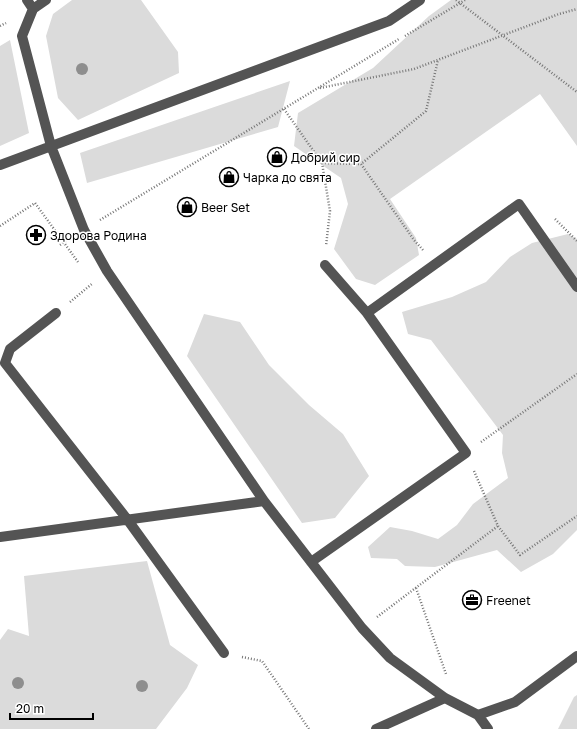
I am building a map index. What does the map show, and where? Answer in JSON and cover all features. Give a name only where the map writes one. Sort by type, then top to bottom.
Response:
[{"type":"lane","points":[[46,0],[30,4],[22,36],[51,146],[84,230],[107,271],[264,501],[362,628],[390,658],[445,698],[478,714],[488,729]]},
{"type":"lane","points":[[0,165],[389,21],[420,0]]},
{"type":"lane","points":[[367,313],[519,204],[577,287]]},
{"type":"lane","points":[[311,562],[466,453],[367,313],[325,265]]},
{"type":"lane","points":[[56,313],[10,349],[5,363],[127,519],[224,653]]},
{"type":"lane","points":[[0,537],[264,501]]},
{"type":"lane","points":[[478,714],[515,702],[577,656]]},
{"type":"lane","points":[[376,729],[445,698]]},
{"type":"path","points":[[456,0],[577,92]]},
{"type":"path","points":[[60,245],[465,0]]},
{"type":"path","points":[[318,89],[414,69],[558,14],[577,9]]},
{"type":"path","points":[[322,163],[361,164],[426,111],[438,60]]},
{"type":"path","points":[[284,109],[322,163],[330,211],[325,265]]},
{"type":"path","points":[[361,164],[414,240],[435,264]]},
{"type":"path","points":[[56,313],[93,283]]},
{"type":"path","points":[[577,374],[466,453],[498,526],[520,555],[577,516]]},
{"type":"path","points":[[362,628],[498,526]]},
{"type":"path","points":[[416,588],[448,681],[445,698]]},
{"type":"path","points":[[224,653],[262,661],[310,729]]},
{"type":"shaded area","points":[[72,0],[141,0],[178,52],[179,73],[78,120],[58,98],[46,36],[53,14]]},
{"type":"shaded area","points":[[451,0],[577,0],[577,146],[540,94],[390,199],[416,238],[419,255],[375,285],[356,279],[334,249],[348,204],[341,178],[294,146],[298,113],[373,68],[429,16]]},
{"type":"shaded area","points":[[10,40],[29,133],[0,146],[0,46]]},
{"type":"shaded area","points":[[290,81],[278,127],[87,183],[80,153]]},
{"type":"shaded area","points":[[568,234],[577,239],[577,530],[553,554],[521,572],[497,550],[435,567],[405,566],[397,559],[371,558],[368,547],[390,527],[412,531],[438,539],[457,525],[473,504],[508,478],[502,453],[503,435],[431,340],[408,334],[402,312],[452,297],[486,282],[510,257],[532,243]]},
{"type":"shaded area","points":[[204,314],[240,322],[269,365],[309,405],[343,434],[369,476],[335,518],[302,523],[187,356]]},
{"type":"shaded area","points":[[147,561],[170,645],[198,665],[187,688],[156,729],[0,729],[0,640],[8,629],[29,636],[24,576]]},
{"type":"shaded area","points":[[577,695],[577,729],[558,729],[574,697]]},
{"type":"place","name":"Добрий сир","points":[[277,157]]},
{"type":"place","name":"Чарка до свята","points":[[229,177]]},
{"type":"place","name":"Beer Set","points":[[187,207]]},
{"type":"place","name":"Здорова Родина","points":[[36,235]]},
{"type":"place","name":"Freenet","points":[[472,600]]}]
